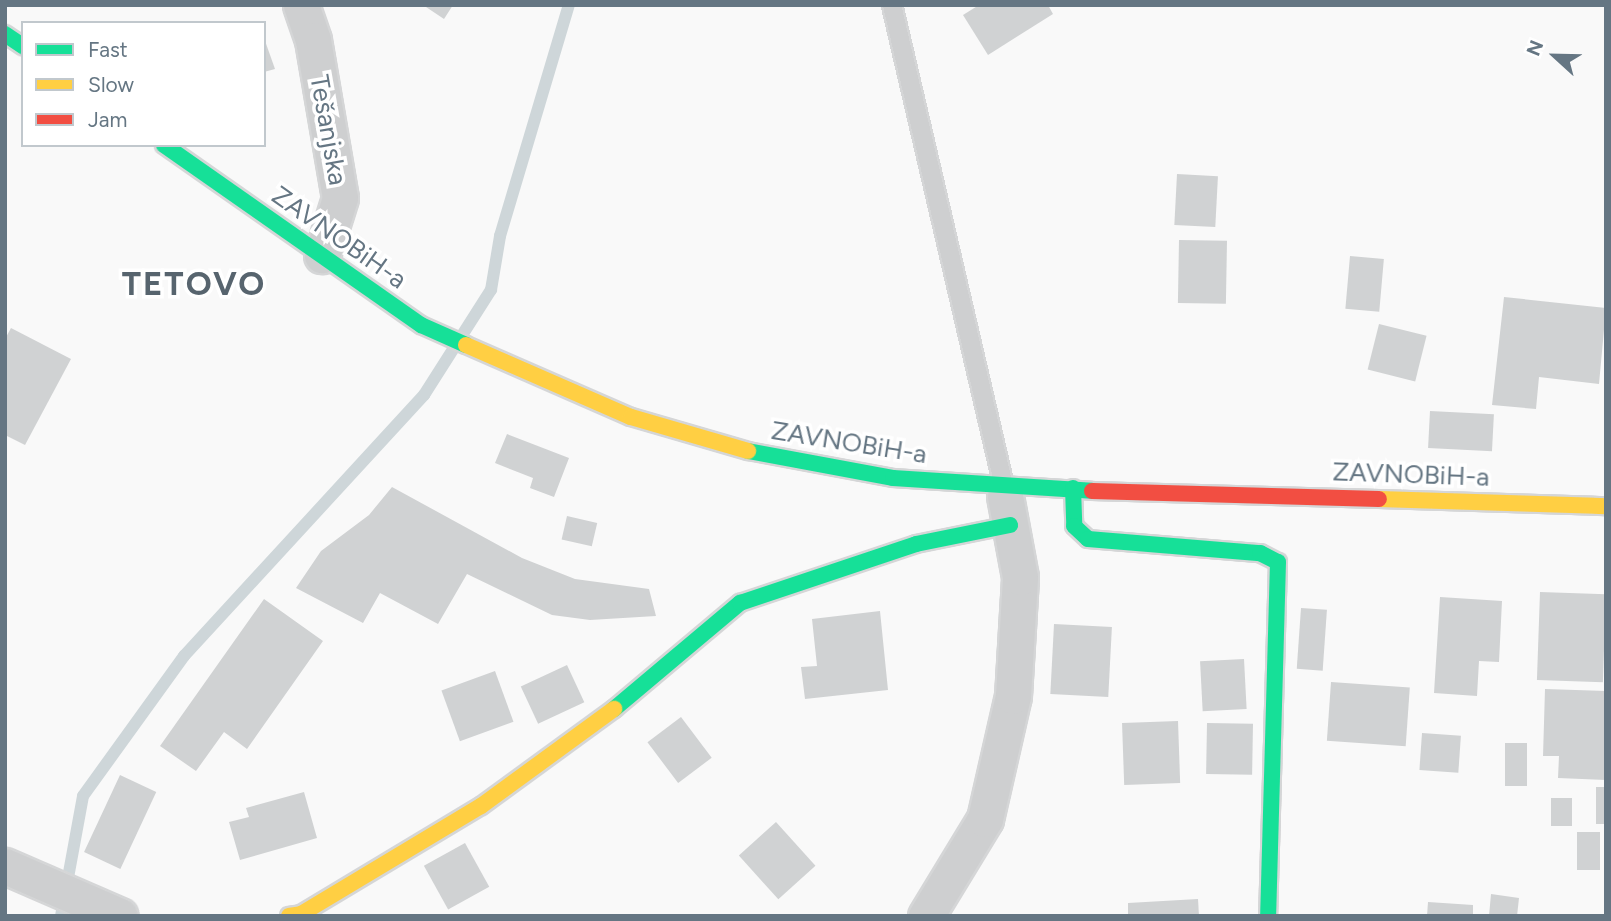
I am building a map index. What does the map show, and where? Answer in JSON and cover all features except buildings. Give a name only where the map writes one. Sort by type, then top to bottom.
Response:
[{"type":"main road","points":[[5,34],[21,45]]},
{"type":"main road","name":"ZAVNOBiH-a","points":[[167,147],[421,326],[479,356],[712,443],[893,478],[1004,488],[1606,506]]},
{"type":"main road","points":[[1073,488],[1073,526],[1088,538],[1261,553],[1278,562],[1268,916]]},
{"type":"main road","points":[[289,916],[481,806],[640,690],[740,603],[916,544],[1010,524]]},
{"type":"street","name":"Tešanjska","points":[[301,5],[313,40],[340,198],[322,255]]},
{"type":"street","points":[[926,916],[985,819],[1013,696],[1020,577],[1004,488]]},
{"type":"street","points":[[5,866],[105,910]]},
{"type":"lane","points":[[892,5],[1004,488]]},
{"type":"waterway","points":[[61,916],[83,796],[184,656],[424,395],[491,290],[500,236],[569,5]]},
{"type":"traffic: fast","points":[[5,34],[21,45]]},
{"type":"traffic: fast","points":[[167,147],[421,325],[466,345]]},
{"type":"traffic: fast","points":[[748,451],[893,478],[1092,491]]},
{"type":"traffic: fast","points":[[1073,488],[1074,526],[1088,539],[1260,553],[1278,562],[1268,916]]},
{"type":"traffic: fast","points":[[614,709],[740,603],[916,544],[1010,525]]},
{"type":"traffic: slow","points":[[466,345],[631,417],[748,451]]},
{"type":"traffic: slow","points":[[1379,499],[1606,506]]},
{"type":"traffic: slow","points":[[289,916],[301,914],[481,806],[614,709]]},
{"type":"traffic: jam","points":[[1092,491],[1379,499]]},
{"type":"district","name":"TETOVO","points":[[194,284]]}]
